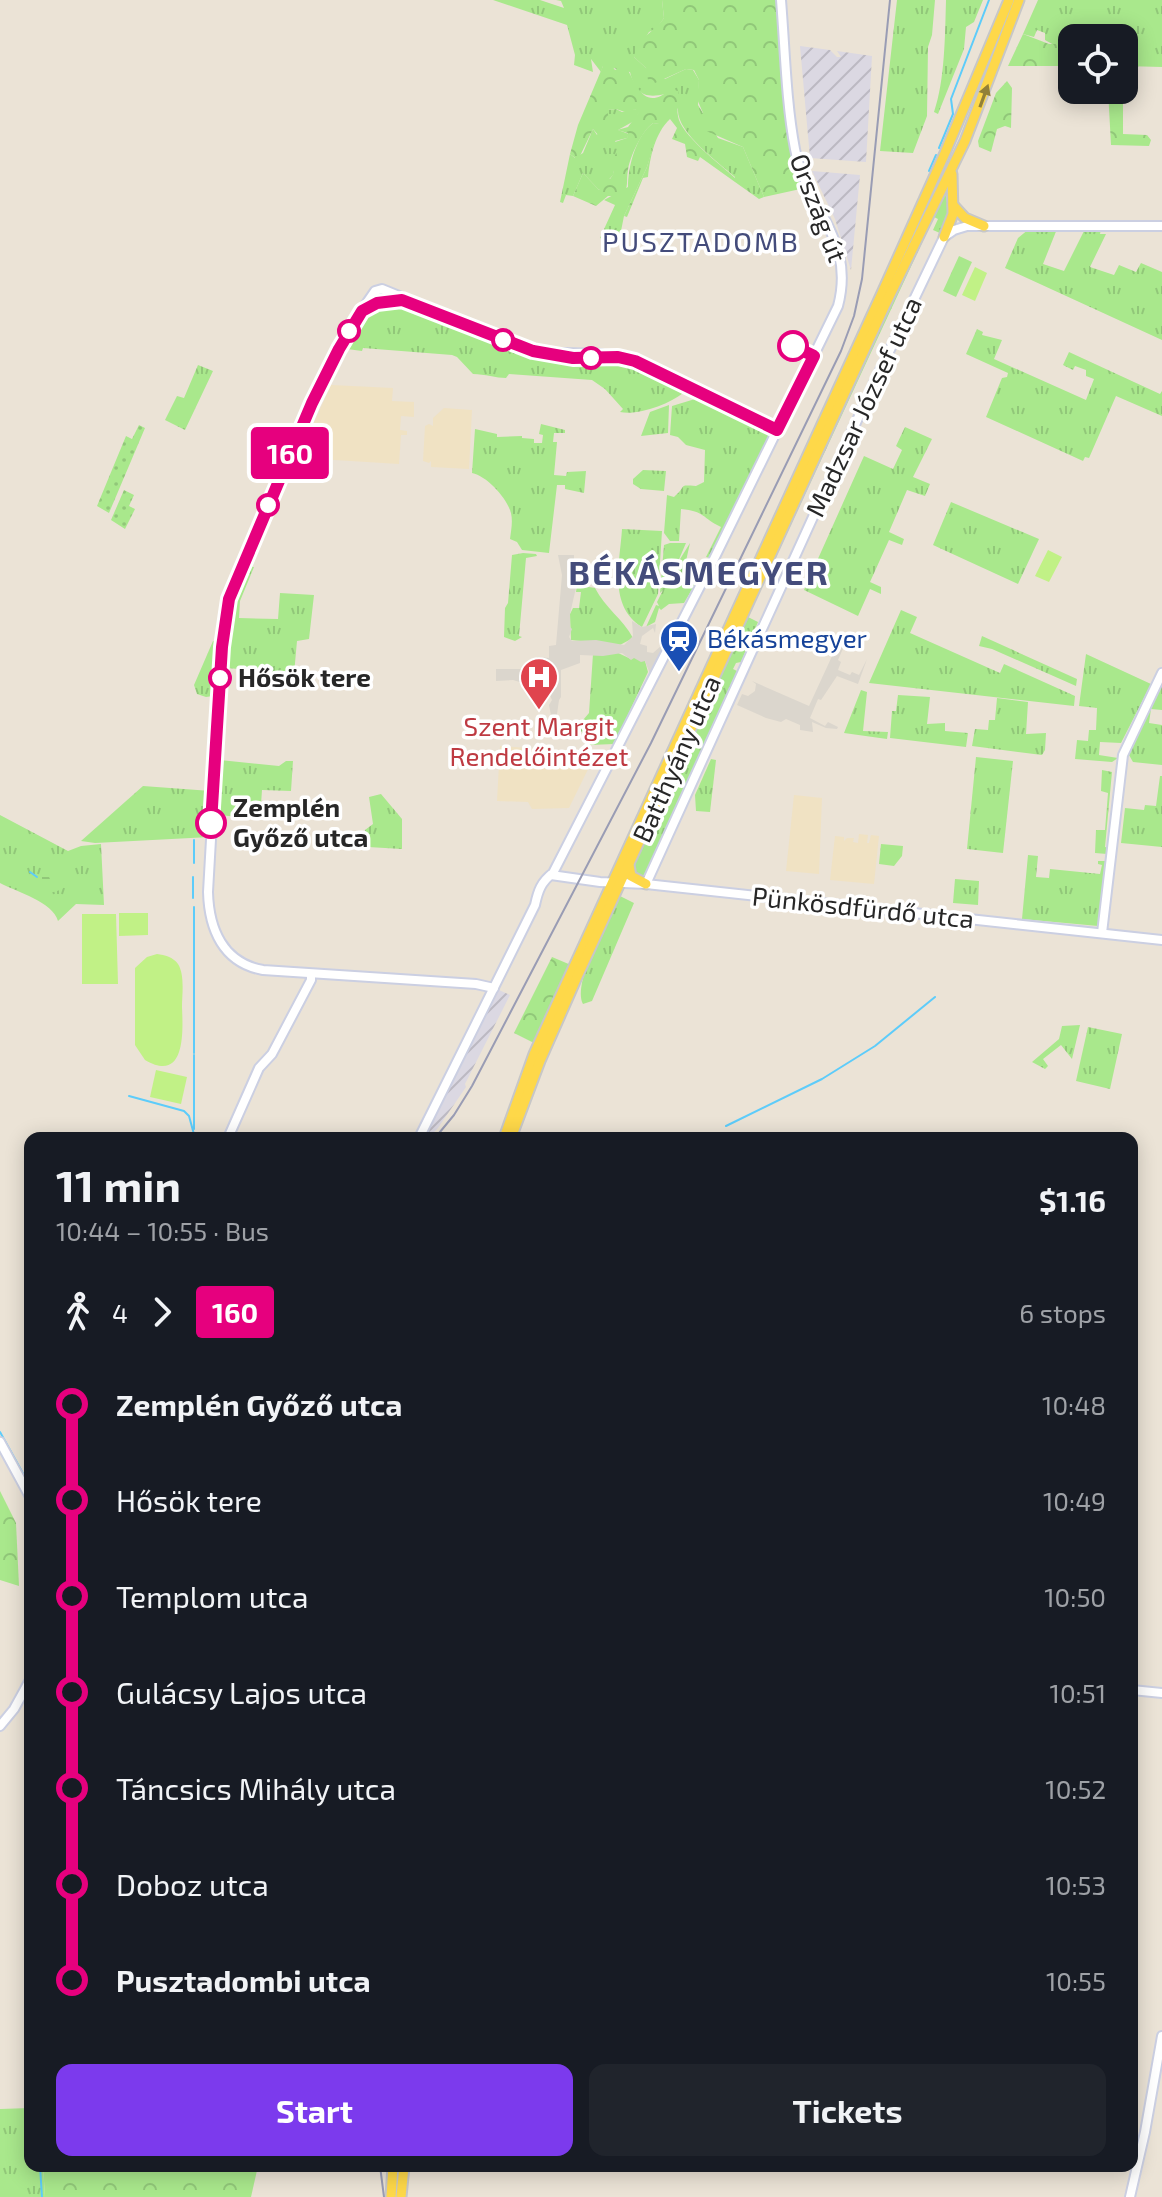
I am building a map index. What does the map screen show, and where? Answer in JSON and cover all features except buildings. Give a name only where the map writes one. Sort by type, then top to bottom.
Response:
[{"type":"main road","name":"Batthyány utca","points":[[513,1132],[540,1061],[616,884],[934,180],[1009,0]]},
{"type":"main road","name":"Batthyány utca","points":[[506,1132],[534,1054],[616,884],[629,865],[885,305],[980,108],[1019,0]]},
{"type":"main road","points":[[944,237],[952,220],[951,140]]},
{"type":"main road","points":[[953,205],[965,218],[984,226]]},
{"type":"main road","points":[[629,865],[631,876],[646,884]]},
{"type":"main road","points":[[391,2197],[397,2172]]},
{"type":"main road","points":[[399,2172],[401,2194]]},
{"type":"street","name":"Ország út","points":[[422,1132],[535,905],[539,889],[551,875],[567,846],[834,317],[843,278],[836,239],[803,174],[794,148],[781,0]]},
{"type":"street","points":[[944,237],[959,228],[984,226],[1162,226]]},
{"type":"street","name":"Madzsar József utca","points":[[646,884],[874,383],[944,237]]},
{"type":"street","points":[[494,988],[476,984],[253,968],[227,953],[209,911],[208,880],[223,635],[232,590],[312,403],[362,311],[380,298],[402,300],[543,354],[584,352],[643,364],[777,430]]},
{"type":"street","points":[[1102,933],[1123,755],[1162,673]]},
{"type":"street","points":[[563,876],[560,867],[567,846]]},
{"type":"street","name":"Pünkösdfürdő utca","points":[[551,875],[1162,940]]},
{"type":"street","points":[[231,1132],[259,1068],[272,1054],[311,980],[311,974]]},
{"type":"street","points":[[0,1442],[24,1486]]},
{"type":"street","points":[[0,1726],[24,1689]]},
{"type":"street","points":[[1138,1691],[1162,1693]]},
{"type":"street","points":[[1138,2157],[1162,2036]]},
{"type":"street","points":[[1130,2197],[1135,2172]]},
{"type":"shaded area","points":[[800,46],[830,50],[837,57],[841,57],[837,51],[872,56],[866,162],[810,158]]},
{"type":"shaded area","points":[[812,171],[860,175],[851,270],[835,219]]},
{"type":"shaded area","points":[[331,385],[393,388],[392,401],[414,402],[414,417],[401,416],[400,430],[407,431],[407,435],[401,435],[399,464],[302,458],[306,440]]},
{"type":"shaded area","points":[[444,408],[472,410],[469,469],[431,467],[431,461],[423,461],[425,426],[433,426],[433,418]]},
{"type":"shaded area","points":[[558,555],[574,555],[574,579],[580,581],[583,578],[585,581],[585,585],[577,585],[570,614],[572,629],[569,637],[572,641],[596,640],[624,645],[633,636],[632,621],[642,627],[656,624],[655,633],[653,628],[642,636],[640,644],[647,646],[647,652],[653,653],[662,648],[650,674],[645,661],[631,660],[622,653],[580,655],[580,663],[561,670],[561,697],[556,721],[552,720],[549,705],[552,700],[548,691],[523,689],[523,683],[513,680],[496,681],[496,669],[524,669],[537,666],[537,657],[549,658],[549,646],[556,645],[562,575]]},
{"type":"shaded area","points":[[839,641],[845,644],[838,660],[841,662],[838,670],[859,675],[867,659],[858,684],[837,676],[821,700],[818,699],[810,718],[825,726],[828,722],[837,729],[826,728],[812,722],[813,732],[800,730],[800,725],[786,719],[781,722],[766,718],[737,705],[742,694],[748,696],[755,691],[756,684],[752,681],[809,706]]},
{"type":"shaded area","points":[[500,746],[593,753],[594,757],[569,808],[532,809],[528,802],[497,801]]},
{"type":"shaded area","points":[[794,795],[822,798],[819,874],[786,871]]},
{"type":"shaded area","points":[[859,834],[868,835],[867,843],[871,835],[879,836],[874,884],[830,880],[835,836],[844,837],[844,841],[854,838],[853,842],[858,843]]},
{"type":"shaded area","points":[[499,990],[510,995],[466,1087],[438,1128],[434,1132],[427,1132]]},
{"type":"green space","points":[[493,0],[540,0],[564,8],[561,1],[556,0],[662,0],[664,18],[656,29],[649,32],[634,57],[665,79],[686,69],[693,70],[699,80],[698,105],[718,138],[743,147],[764,197],[759,199],[735,182],[735,177],[691,137],[679,118],[678,109],[665,94],[646,95],[638,90],[630,72],[603,66],[601,72],[591,59],[593,72],[574,65],[575,55],[567,25]]},
{"type":"green space","points":[[662,0],[776,0],[792,150],[805,188],[764,197],[743,147],[704,130],[701,125],[703,113],[697,99],[699,80],[694,70],[686,69],[655,83],[648,80],[646,68],[634,57],[642,40],[664,18]]},
{"type":"green space","points":[[897,0],[935,0],[928,47],[927,116],[913,153],[880,151]]},
{"type":"green space","points":[[946,0],[983,0],[974,22],[966,27],[964,49],[938,114],[934,112],[942,72]]},
{"type":"green space","points":[[1038,0],[1162,0],[1162,67],[1138,66],[1138,24],[1058,24],[1058,47],[1045,40],[1045,33],[1037,30],[1034,37],[1023,34]]},
{"type":"green space","points":[[1023,34],[1049,44],[1058,44],[1058,66],[1008,66]]},
{"type":"green space","points":[[606,58],[615,70],[622,66],[627,68],[638,89],[648,97],[654,98],[670,89],[678,91],[680,123],[693,140],[735,178],[735,182],[700,157],[698,161],[687,157],[685,144],[672,139],[677,128],[670,119],[657,138],[648,177],[643,178],[627,217],[624,216],[647,167],[659,124],[653,123],[637,144],[629,164],[623,196],[608,196],[596,206],[573,196],[583,173],[599,190],[602,176],[610,179],[614,173],[610,163],[619,149],[608,148],[609,144],[627,138],[628,133],[617,130],[628,127],[639,112],[635,109],[628,113],[608,110],[612,124],[605,134],[599,136],[593,129],[578,160],[570,154],[578,125],[603,66],[600,59]]},
{"type":"green space","points":[[1007,81],[1012,88],[1011,128],[1005,126],[997,129],[991,152],[979,147],[978,141],[996,93]]},
{"type":"green space","points":[[1109,104],[1123,104],[1123,134],[1147,135],[1151,140],[1149,146],[1111,145]]},
{"type":"green space","points":[[608,110],[622,112],[640,111],[634,121],[618,130],[629,134],[627,138],[615,141],[620,149],[613,166],[614,174],[599,190],[583,173],[573,196],[566,195],[563,203],[560,202],[570,154],[575,158],[583,153],[593,129],[597,135]]},
{"type":"green space","points":[[653,123],[660,124],[647,167],[624,216],[618,246],[600,238],[615,205],[604,200],[628,187],[634,152]]},
{"type":"green space","points":[[944,187],[949,212],[942,234],[933,230],[938,219],[934,217],[748,617],[758,622],[741,662],[736,663],[733,669],[737,671],[647,874],[637,877],[633,867],[668,786]]},
{"type":"green space","points":[[1029,229],[1057,229],[1043,264],[1064,271],[1085,229],[1101,229],[1100,234],[1106,234],[1090,267],[1114,275],[1119,265],[1136,272],[1141,263],[1162,272],[1162,340],[1005,268],[1018,238]]},
{"type":"green space","points":[[959,256],[972,262],[956,297],[943,291]]},
{"type":"green space","points":[[975,267],[987,273],[975,301],[962,295]]},
{"type":"green space","points":[[395,302],[474,330],[527,354],[586,362],[610,360],[632,365],[683,389],[683,393],[653,408],[627,413],[620,412],[623,409],[592,380],[473,374],[452,355],[347,349],[352,330],[362,317]]},
{"type":"green space","points":[[977,329],[983,332],[982,335],[1002,340],[994,359],[1086,400],[1094,379],[1086,376],[1086,370],[1075,366],[1073,370],[1063,365],[1069,352],[1160,394],[1162,391],[1162,416],[1116,396],[1089,458],[1085,457],[1083,461],[986,417],[1002,378],[1007,377],[1008,373],[966,354]]},
{"type":"green space","points":[[198,365],[213,371],[185,430],[165,420],[177,396],[184,398]]},
{"type":"green space","points":[[695,399],[766,430],[769,438],[710,558],[706,557],[721,527],[699,513],[681,509],[679,541],[670,541],[664,533],[667,495],[674,497],[684,486],[704,482],[705,450],[686,445],[678,437],[670,435],[672,406]]},
{"type":"green space","points":[[669,405],[668,433],[641,436],[650,412]]},
{"type":"green space","points":[[541,424],[565,430],[565,433],[554,433],[553,442],[557,442],[554,475],[566,476],[567,472],[586,471],[584,493],[557,485],[549,553],[522,550],[517,542],[510,539],[512,516],[509,507],[496,488],[472,473],[475,429],[497,434],[497,437],[522,436],[534,439],[534,443],[542,443],[543,435],[539,434]]},
{"type":"green space","points":[[139,425],[145,428],[109,513],[97,506],[126,436],[132,439]]},
{"type":"green space","points":[[905,427],[932,439],[913,477],[930,484],[925,496],[907,490],[889,532],[904,539],[902,545],[889,540],[870,582],[881,587],[881,594],[870,589],[858,616],[804,590],[864,456],[893,469],[902,450],[896,446]]},
{"type":"green space","points":[[643,470],[666,471],[664,491],[641,489],[633,484],[633,479]]},
{"type":"green space","points":[[124,490],[134,495],[129,506],[135,509],[125,529],[111,520]]},
{"type":"green space","points":[[951,502],[1039,539],[1018,584],[933,545]]},
{"type":"green space","points":[[622,529],[662,531],[658,594],[642,627],[631,618],[620,595],[618,569]]},
{"type":"green space","points":[[686,543],[677,564],[690,543],[686,561],[700,567],[704,562],[706,565],[684,603],[659,608],[655,622],[646,627],[656,605],[659,606],[657,602],[663,590],[660,593],[664,545]]},
{"type":"green space","points":[[1048,550],[1062,557],[1049,582],[1035,576]]},
{"type":"green space","points":[[523,553],[537,556],[526,558],[519,636],[522,637],[515,641],[504,637],[505,608],[512,555]]},
{"type":"green space","points":[[248,566],[254,567],[240,601],[239,618],[278,619],[280,593],[314,595],[309,639],[297,641],[294,674],[227,668],[234,604]]},
{"type":"green space","points":[[577,585],[595,588],[633,638],[620,645],[571,640],[570,614],[573,608],[579,608],[581,592],[576,592]]},
{"type":"green space","points":[[901,610],[917,617],[910,633],[1000,673],[1004,664],[1075,696],[1074,706],[869,683]]},
{"type":"green space","points":[[982,636],[1077,679],[1076,686],[979,646]]},
{"type":"green space","points":[[213,641],[217,642],[213,676],[216,692],[206,697],[197,694],[194,685]]},
{"type":"green space","points":[[616,652],[645,661],[648,672],[614,744],[590,745],[578,726],[589,713],[593,654]]},
{"type":"green space","points":[[1086,654],[1151,684],[1121,743],[1100,742],[1099,755],[1118,758],[1112,762],[1075,759],[1077,740],[1088,741],[1089,730],[1096,730],[1097,708],[1079,706]]},
{"type":"green space","points":[[1162,682],[1162,710],[1151,709],[1149,723],[1162,725],[1162,765],[1133,762],[1129,755]]},
{"type":"green space","points":[[861,690],[867,692],[863,731],[888,732],[887,739],[844,733]]},
{"type":"green space","points":[[898,695],[930,697],[927,724],[945,723],[945,731],[968,733],[966,747],[890,738],[892,711],[896,711]]},
{"type":"green space","points":[[997,698],[1028,702],[1026,734],[1046,733],[1042,755],[972,746],[975,729],[988,730],[989,720],[995,720]]},
{"type":"green space","points":[[976,757],[1013,761],[1003,853],[967,849]]},
{"type":"green space","points":[[711,759],[716,760],[710,812],[696,811],[695,795]]},
{"type":"green space","points":[[220,760],[279,766],[293,761],[291,791],[262,790],[260,819],[218,815]]},
{"type":"green space","points":[[1102,770],[1112,772],[1105,847],[1109,848],[1107,854],[1095,853],[1096,830],[1105,830],[1108,793],[1101,791]]},
{"type":"green space","points":[[1160,776],[1162,847],[1121,843],[1125,808],[1144,810],[1145,805],[1156,806]]},
{"type":"green space","points":[[143,786],[211,791],[210,837],[95,843],[81,841]]},
{"type":"green space","points":[[381,794],[402,819],[402,849],[368,847],[365,830],[373,824],[369,797]]},
{"type":"green space","points":[[0,815],[68,851],[101,844],[104,905],[76,904],[58,921],[55,914],[42,903],[0,883]]},
{"type":"green space","points":[[881,844],[903,846],[902,856],[894,866],[879,864]]},
{"type":"green space","points":[[1028,855],[1038,856],[1036,877],[1049,878],[1050,869],[1100,874],[1102,865],[1098,861],[1106,861],[1102,923],[1098,926],[1022,919]]},
{"type":"green space","points":[[69,868],[74,870],[72,876],[60,890],[43,892],[34,884],[43,873],[52,883],[58,882]]},
{"type":"green space","points":[[955,879],[979,881],[978,905],[953,903]]},
{"type":"green space","points":[[620,896],[634,903],[592,1001],[583,1004],[581,994],[587,966]]},
{"type":"green space","points":[[119,913],[148,913],[148,935],[119,936]]},
{"type":"green space","points":[[82,914],[116,914],[118,984],[82,984]]},
{"type":"green space","points":[[157,954],[176,962],[182,979],[182,1041],[179,1052],[168,1065],[158,1066],[145,1060],[135,1045],[135,968],[147,957]]},
{"type":"green space","points":[[552,957],[571,965],[534,1043],[514,1033]]},
{"type":"green space","points":[[1080,1025],[1072,1059],[1061,1045],[1043,1059],[1048,1066],[1045,1069],[1032,1062],[1059,1039],[1062,1026]]},
{"type":"green space","points":[[1088,1027],[1122,1034],[1110,1089],[1076,1081]]},
{"type":"green space","points":[[156,1070],[187,1077],[181,1104],[150,1097]]},
{"type":"green space","points":[[0,1491],[16,1523],[19,1586],[0,1580]]},
{"type":"green space","points":[[24,2108],[24,2172],[43,2172],[45,2197],[0,2197],[0,2109]]},
{"type":"green space","points":[[43,2172],[257,2172],[251,2197],[45,2197]]},
{"type":"waterway","points":[[939,148],[953,114],[951,99],[989,0]]},
{"type":"waterway","points":[[929,171],[936,155]]},
{"type":"waterway","points":[[194,840],[194,863]]},
{"type":"waterway","points":[[30,872],[37,877]]},
{"type":"waterway","points":[[193,877],[193,898]]},
{"type":"waterway","points":[[194,907],[194,1053]]},
{"type":"waterway","points":[[726,1126],[822,1079],[875,1046],[935,997]]},
{"type":"waterway","points":[[194,1055],[194,1129]]},
{"type":"waterway","points":[[129,1096],[184,1111],[189,1116],[193,1132]]},
{"type":"waterway","points":[[0,1432],[24,1475]]},
{"type":"waterway","points":[[40,2172],[42,2197]]},
{"type":"tram line","points":[[440,1132],[472,1086],[651,743],[841,351],[854,316],[862,279],[890,0]]},
{"type":"tram line","points":[[381,2172],[384,2197]]},
{"type":"bus line","name":"160","points":[[211,823],[222,647],[229,599],[312,403],[362,311],[377,303],[402,300],[548,355],[589,359],[618,357],[635,361],[777,430],[814,356],[793,346]]},
{"type":"place","name":"Békásmegyer","points":[[679,673]]},
{"type":"place","name":"Hősök tere","points":[[220,678]]},
{"type":"place","name":"Szent Margit Rendelőintézet","points":[[539,711]]},
{"type":"place","name":"Zemplén Győző utca","points":[[211,823]]},
{"type":"district","name":"PUSZTADOMB","points":[[701,242]]},
{"type":"district","name":"BÉKÁSMEGYER","points":[[699,573]]}]
